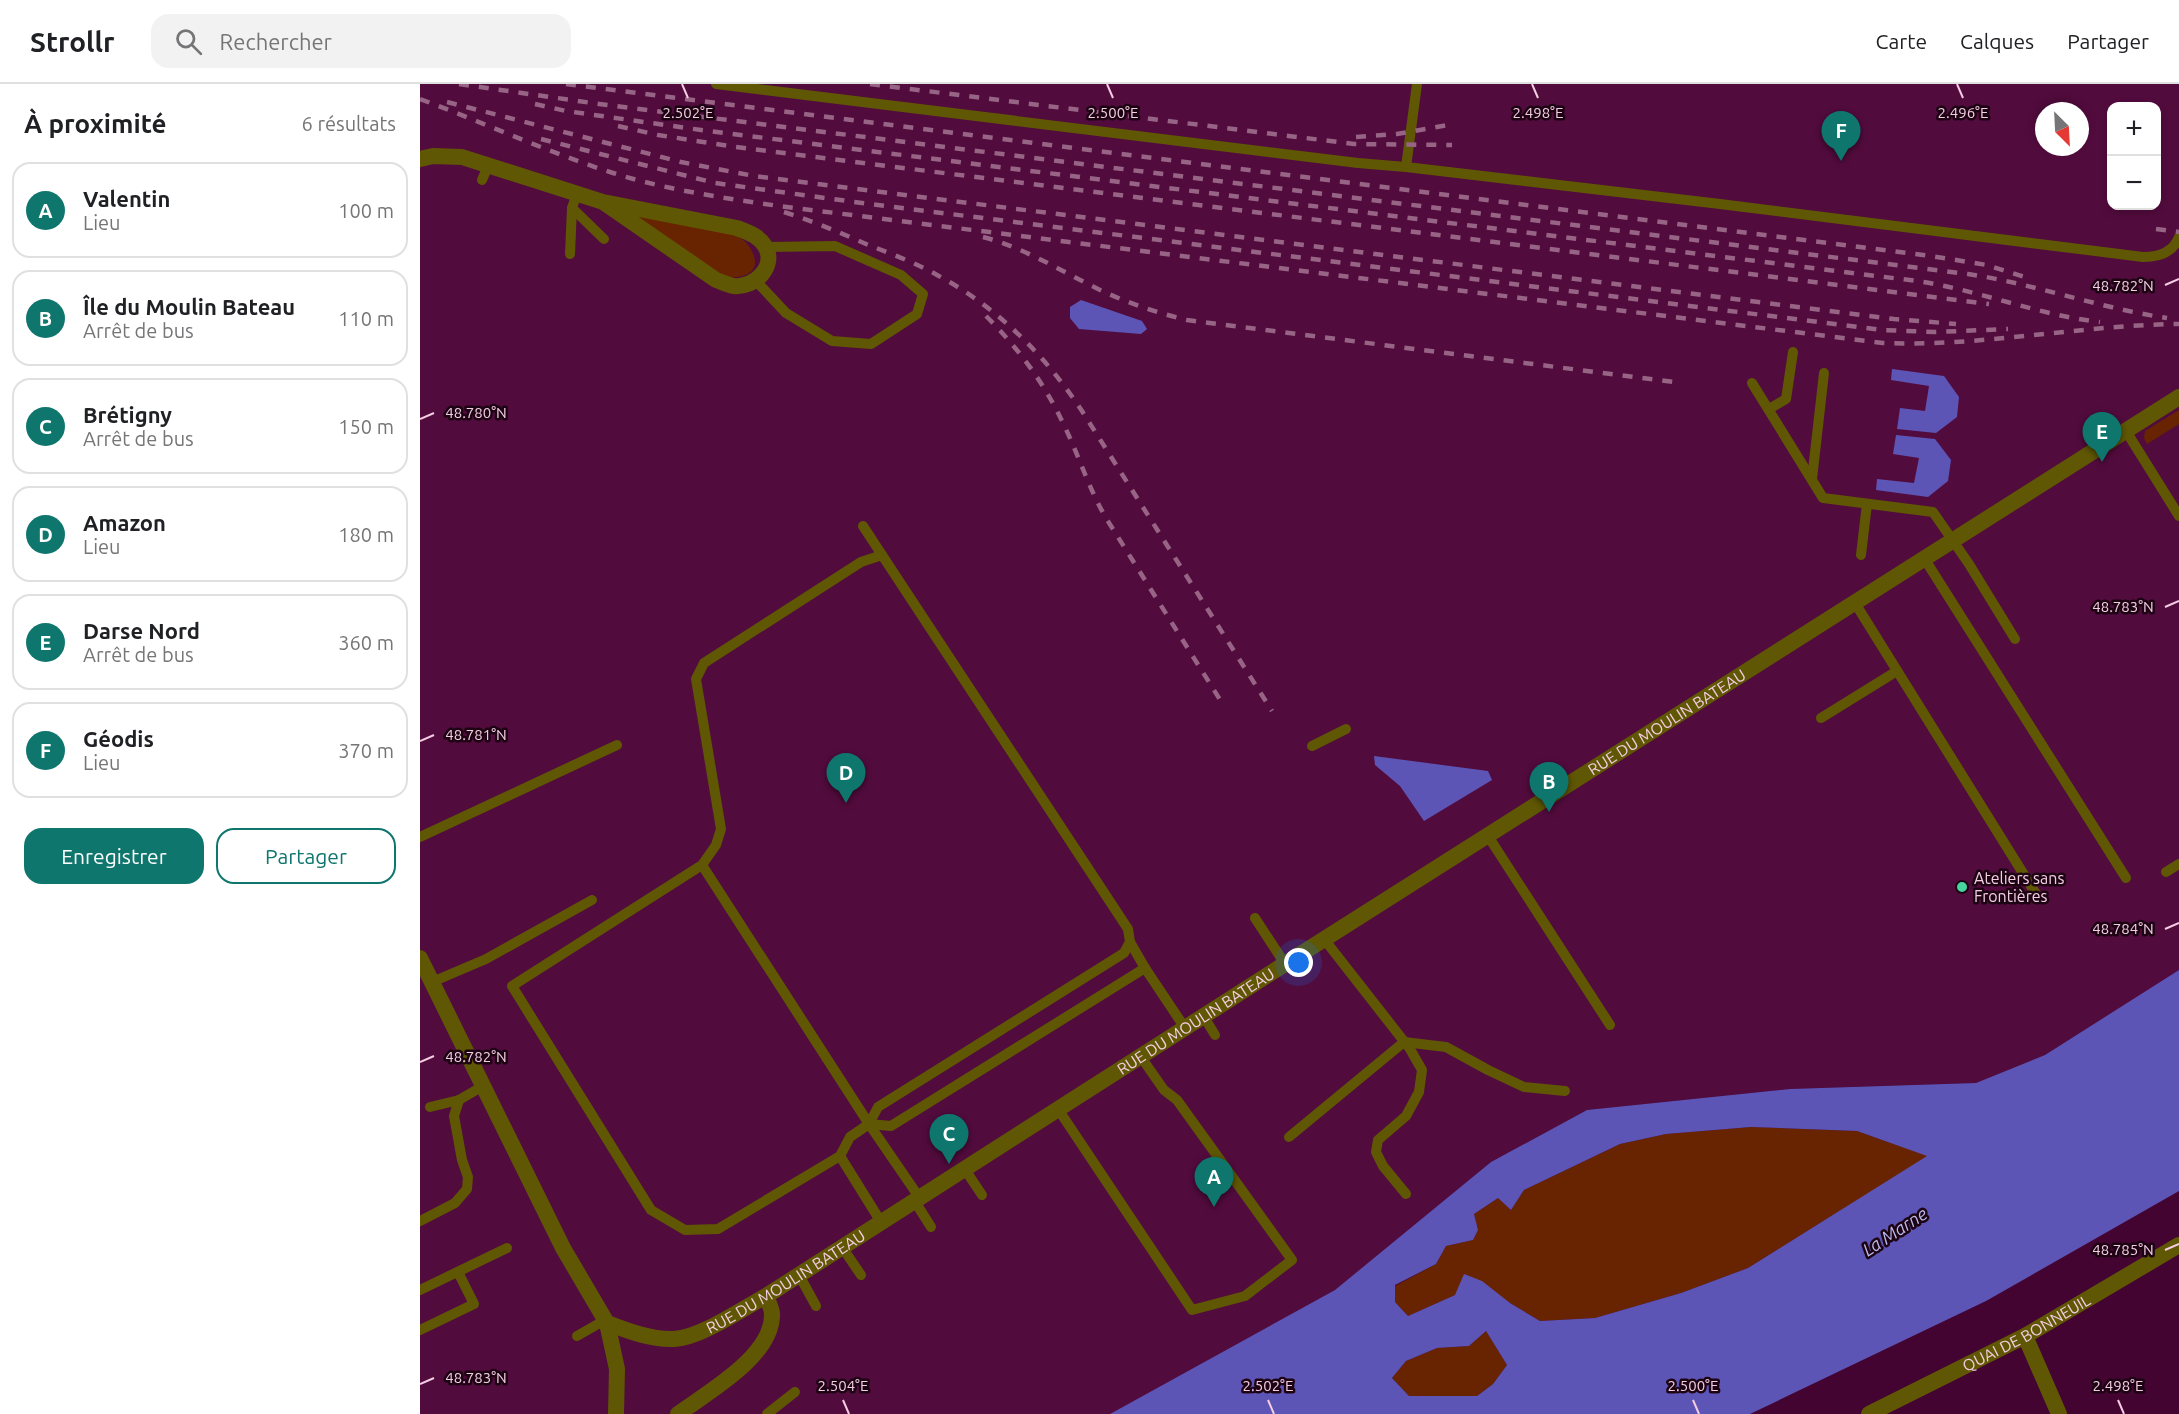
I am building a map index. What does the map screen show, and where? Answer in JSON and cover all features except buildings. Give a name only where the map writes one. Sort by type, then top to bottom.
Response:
[{"type":"street","points":[[420,159],[433,156],[462,157],[485,173],[574,201],[603,202],[737,228],[755,235],[766,247],[767,265],[756,281],[746,285],[734,286],[716,280],[603,202]]},
{"type":"street","name":"RUE DU MOULIN BATEAU","points":[[606,1321],[652,1337],[675,1339],[702,1331],[766,1296],[2179,397]]},
{"type":"street","points":[[420,958],[572,1263],[606,1321],[617,1369],[616,1414]]},
{"type":"street","name":"QUAI DE BONNEUIL","points":[[1869,1414],[2025,1336],[2179,1245]]},
{"type":"street","points":[[678,1414],[746,1363],[760,1349],[772,1315],[766,1296]]},
{"type":"street","points":[[2025,1336],[2059,1414]]},
{"type":"lane","points":[[716,84],[2143,257],[2162,255],[2171,249],[2179,237]]},
{"type":"lane","points":[[1406,167],[1417,84]]},
{"type":"lane","points":[[574,201],[604,239]]},
{"type":"lane","points":[[570,254],[574,201]]},
{"type":"lane","points":[[756,281],[786,313],[831,341],[871,344],[917,314],[920,304],[922,294],[901,275],[835,246],[766,247]]},
{"type":"lane","points":[[1769,409],[1786,399],[1793,352]]},
{"type":"lane","points":[[1812,479],[1824,373]]},
{"type":"lane","points":[[1752,383],[1823,498],[1933,512],[1969,564],[2015,639]]},
{"type":"lane","points":[[2126,430],[2179,516]]},
{"type":"lane","points":[[1862,555],[1867,504]]},
{"type":"lane","points":[[863,526],[1128,929],[1130,942],[1185,1028]]},
{"type":"lane","points":[[882,555],[861,562],[704,663],[696,680],[721,829],[716,845],[702,865],[512,986],[651,1210],[685,1230],[718,1229],[840,1156],[850,1137],[869,1124],[878,1107],[1124,953],[1130,942]]},
{"type":"lane","points":[[1923,558],[2126,878]]},
{"type":"lane","points":[[1855,603],[2036,894]]},
{"type":"lane","points":[[1821,718],[1897,671]]},
{"type":"lane","points":[[1312,746],[1346,729]]},
{"type":"lane","points":[[420,837],[617,745]]},
{"type":"lane","points":[[1488,836],[1610,1026]]},
{"type":"lane","points":[[2166,872],[2179,864]]},
{"type":"lane","points":[[702,865],[869,1124],[931,1227]]},
{"type":"lane","points":[[432,982],[486,959],[592,900]]},
{"type":"lane","points":[[1255,918],[1285,964]]},
{"type":"lane","points":[[1324,939],[1404,1042],[1422,1070],[1419,1092],[1406,1116],[1378,1140],[1376,1152],[1383,1166],[1406,1194]]},
{"type":"lane","points":[[869,1124],[891,1126],[1145,968]]},
{"type":"lane","points":[[1204,1017],[1215,1035]]},
{"type":"lane","points":[[1289,1137],[1404,1042],[1446,1047],[1524,1087],[1551,1091],[1565,1090]]},
{"type":"lane","points":[[1058,1109],[1192,1310],[1245,1296],[1292,1260],[1177,1100],[1164,1090],[1141,1057]]},
{"type":"lane","points":[[430,1107],[459,1100],[483,1086]]},
{"type":"lane","points":[[420,1221],[455,1203],[466,1189],[468,1177],[462,1160],[454,1116],[459,1100]]},
{"type":"lane","points":[[840,1156],[881,1222]]},
{"type":"lane","points":[[964,1168],[982,1196]]},
{"type":"lane","points":[[842,1247],[861,1275]]},
{"type":"lane","points":[[420,1290],[507,1248]]},
{"type":"lane","points":[[420,1330],[474,1304],[458,1272]]},
{"type":"lane","points":[[799,1275],[816,1306]]},
{"type":"lane","points":[[577,1336],[606,1321]]},
{"type":"lane","points":[[767,1414],[795,1392]]},
{"type":"shaded area","points":[[420,84],[2179,84],[2179,970],[2045,1055],[1976,1083],[1790,1089],[1587,1110],[1491,1162],[1335,1290],[1110,1414],[420,1414]]},
{"type":"shaded area","points":[[629,212],[733,234],[748,245],[753,254],[754,268],[737,277],[720,275]]},
{"type":"shaded area","points":[[2179,410],[2179,424],[2147,444],[2144,438],[2145,431]]},
{"type":"shaded area","points":[[1751,1127],[1857,1131],[1928,1156],[1748,1268],[1681,1293],[1595,1318],[1540,1321],[1510,1303],[1455,1295],[1408,1316],[1395,1302],[1395,1286],[1436,1264],[1446,1246],[1473,1240],[1478,1230],[1474,1214],[1498,1198],[1511,1210],[1524,1190],[1620,1144],[1666,1134]]},
{"type":"shaded area","points":[[1486,1331],[1507,1365],[1493,1384],[1477,1396],[1409,1396],[1392,1378],[1406,1361],[1437,1348],[1469,1346]]},
{"type":"water","points":[[1081,300],[1142,321],[1147,329],[1141,334],[1079,329],[1070,318],[1070,307]]},
{"type":"water","points":[[1892,369],[1944,376],[1959,397],[1957,417],[1936,433],[1897,429],[1900,408],[1925,411],[1929,386],[1891,380]]},
{"type":"water","points":[[1896,435],[1935,439],[1951,460],[1948,481],[1928,497],[1876,490],[1877,479],[1914,483],[1919,458],[1893,454]]},
{"type":"water","points":[[1374,756],[1488,771],[1492,780],[1424,821],[1400,786],[1375,765]]},
{"type":"water","name":"La Marne","points":[[2179,970],[2179,1191],[1986,1301],[1750,1414],[1110,1414],[1335,1290],[1491,1162],[1587,1110],[1790,1089],[1976,1083],[2045,1055]],"holes":[[[1751,1127],[1857,1131],[1927,1156],[1748,1268],[1681,1293],[1595,1318],[1540,1321],[1510,1303],[1482,1281],[1464,1274],[1455,1295],[1408,1316],[1395,1302],[1395,1285],[1436,1264],[1446,1246],[1473,1240],[1478,1230],[1474,1214],[1498,1198],[1511,1210],[1524,1190],[1620,1144],[1666,1134]],[[1486,1331],[1507,1365],[1493,1384],[1477,1396],[1409,1396],[1392,1378],[1406,1361],[1437,1348],[1469,1346]]]},
{"type":"railway","points":[[459,84],[599,104],[1968,274],[2167,318]]},
{"type":"railway","points":[[566,84],[1931,256],[1987,265],[2031,279]]},
{"type":"railway","points":[[870,84],[1354,144],[1452,145]]},
{"type":"railway","points":[[420,99],[564,156],[633,179],[717,197],[779,206],[1883,343],[1957,342],[2105,328],[2179,324]]},
{"type":"railway","points":[[447,102],[681,162],[754,176],[1894,319],[1956,324]]},
{"type":"railway","points":[[535,104],[566,111],[701,130],[1917,281],[1963,290],[2054,314],[2100,322]]},
{"type":"railway","points":[[1356,137],[1397,134],[1454,124]]},
{"type":"railway","points":[[618,126],[658,135],[736,147],[1989,304]]},
{"type":"railway","points":[[541,139],[715,183],[862,203],[1883,330],[1935,332],[2008,329]]},
{"type":"railway","points":[[784,212],[901,258],[937,275],[980,302],[1036,352],[1068,390],[1082,411],[1272,711]]},
{"type":"railway","points":[[2156,229],[2179,232]]},
{"type":"railway","points":[[983,237],[1028,254],[1121,299],[1187,320],[1674,382]]},
{"type":"railway","points":[[986,316],[1019,352],[1038,378],[1055,406],[1106,518],[1224,706]]},
{"type":"place","name":"Géodis","points":[[1841,161]]},
{"type":"place","name":"Darse Nord","points":[[2102,462]]},
{"type":"place","name":"Amazon","points":[[846,803]]},
{"type":"place","name":"Île du Moulin Bateau","points":[[1549,812]]},
{"type":"place","name":"Ateliers sans Frontières","points":[[1962,887]]},
{"type":"place","name":"Brétigny","points":[[949,1164]]},
{"type":"place","name":"Valentin","points":[[1214,1207]]}]
